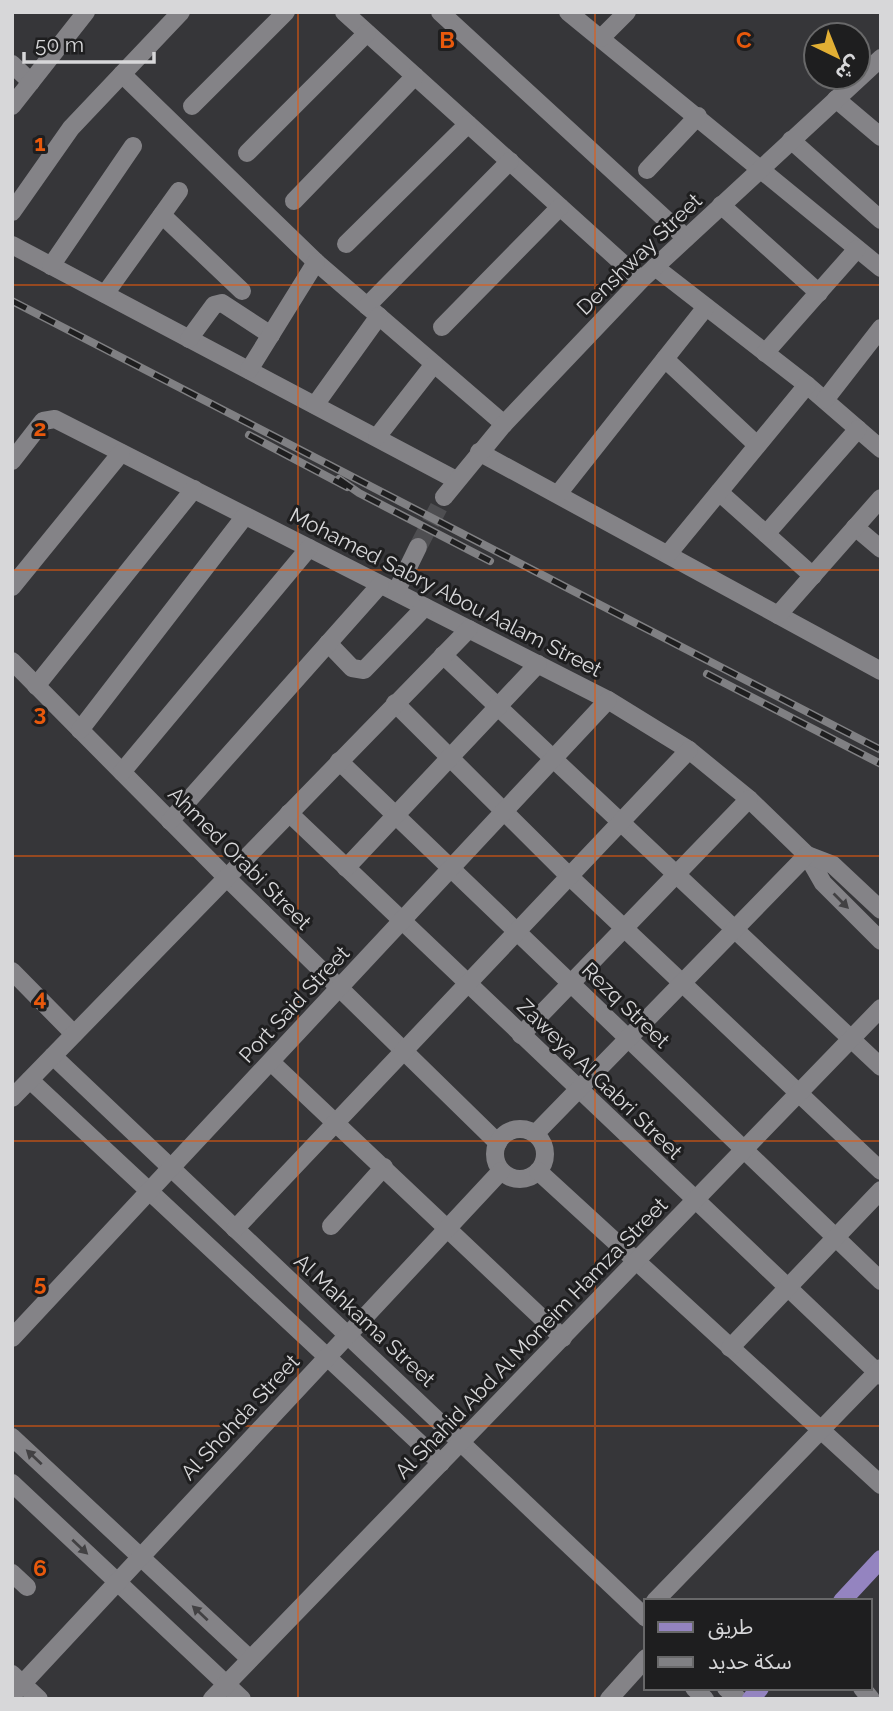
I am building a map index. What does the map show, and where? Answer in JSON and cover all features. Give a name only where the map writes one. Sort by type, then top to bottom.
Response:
[{"type":"main road","points":[[844,1599],[881,1559]]},
{"type":"street","points":[[12,106],[86,12]]},
{"type":"street","points":[[12,212],[50,155],[181,12]]},
{"type":"street","points":[[192,106],[286,12]]},
{"type":"street","points":[[344,12],[641,279]]},
{"type":"street","points":[[440,12],[686,238]]},
{"type":"street","points":[[568,12],[881,268]]},
{"type":"street","points":[[601,38],[627,12]]},
{"type":"street","points":[[247,153],[367,33]]},
{"type":"street","name":"Denshway Street","points":[[444,497],[504,424],[641,279],[880,61]]},
{"type":"street","points":[[12,64],[31,82]]},
{"type":"street","points":[[122,74],[316,262],[504,424]]},
{"type":"street","points":[[294,201],[415,76]]},
{"type":"street","points":[[836,99],[881,137]]},
{"type":"street","points":[[647,170],[698,116]]},
{"type":"street","points":[[346,244],[468,124]]},
{"type":"street","points":[[791,140],[881,220]]},
{"type":"street","points":[[51,266],[133,146]]},
{"type":"street","points":[[315,405],[373,311],[510,161]]},
{"type":"street","points":[[105,294],[178,191]]},
{"type":"street","points":[[721,205],[819,293]]},
{"type":"street","points":[[442,327],[560,207]]},
{"type":"street","points":[[162,215],[242,291]]},
{"type":"street","points":[[12,245],[456,480]]},
{"type":"street","points":[[765,353],[857,249]]},
{"type":"street","points":[[249,370],[316,262]]},
{"type":"street","points":[[655,267],[807,385],[880,447]]},
{"type":"street","points":[[189,339],[214,305],[222,303],[271,335]]},
{"type":"street","points":[[558,494],[706,307]]},
{"type":"street","points":[[825,400],[881,328]]},
{"type":"street","points":[[665,359],[757,445]]},
{"type":"street","points":[[377,438],[434,364]]},
{"type":"street","points":[[668,554],[807,385]]},
{"type":"street","name":"Mohamed Sabry Abou Aalam Street","points":[[12,461],[43,421],[55,419],[608,700],[689,750],[749,799],[807,855],[823,883],[881,941]]},
{"type":"street","points":[[766,534],[858,429]]},
{"type":"street","points":[[479,452],[778,615],[877,663]]},
{"type":"street","points":[[12,587],[121,453]]},
{"type":"street","points":[[36,686],[194,489]]},
{"type":"street","points":[[719,492],[813,576]]},
{"type":"street","points":[[778,615],[881,498]]},
{"type":"street","points":[[80,730],[245,516]]},
{"type":"street","points":[[855,527],[881,549]]},
{"type":"street","points":[[170,821],[328,643],[388,589],[418,547]]},
{"type":"street","points":[[122,772],[309,548]]},
{"type":"street","points":[[328,643],[352,668],[364,670],[425,607]]},
{"type":"street","points":[[12,1098],[469,629]]},
{"type":"street","points":[[443,654],[675,876],[881,1067]]},
{"type":"street","name":"Ahmed Orabi Street","points":[[12,661],[226,877],[498,1143]]},
{"type":"street","points":[[346,868],[538,664]]},
{"type":"street","name":"Port Said Street","points":[[12,1338],[608,700]]},
{"type":"street","points":[[396,703],[569,876],[881,1171]]},
{"type":"street","points":[[235,1229],[689,750]]},
{"type":"street","name":"Rezq Street","points":[[339,761],[881,1281]]},
{"type":"street","points":[[521,1035],[749,799]]},
{"type":"street","name":"Zaweya Al Gabri Street","points":[[289,813],[786,1289],[879,1372]]},
{"type":"street","points":[[535,1134],[807,855]]},
{"type":"street","name":"Mohamed Sabry Abou Aalam Street","points":[[807,855],[833,865],[881,910]]},
{"type":"street","points":[[12,971],[74,1034]]},
{"type":"street","name":"Al Shahid Abd Al Moneim Hamza Street","points":[[212,1699],[881,1008]]},
{"type":"street","name":"Al Mahkama Street","points":[[52,1056],[644,1613]]},
{"type":"street","points":[[271,1062],[449,1227],[563,1338]]},
{"type":"street","points":[[30,1080],[440,1463]]},
{"type":"street","points":[[514,1130],[535,1134],[544,1148],[543,1164],[538,1171],[523,1179],[507,1176],[501,1171],[495,1157],[498,1143],[514,1130]]},
{"type":"street","points":[[331,1226],[384,1167]]},
{"type":"street","name":"Al Shohda Street","points":[[16,1684],[140,1558],[501,1171]]},
{"type":"street","points":[[538,1171],[881,1485]]},
{"type":"street","points":[[730,1348],[881,1190]]},
{"type":"street","points":[[657,1599],[879,1372]]},
{"type":"street","points":[[12,1437],[250,1659]]},
{"type":"street","points":[[12,1483],[242,1699]]},
{"type":"street","points":[[12,1573],[27,1587]]},
{"type":"street","points":[[609,1699],[644,1660]]},
{"type":"street","points":[[16,1684],[38,1699]]},
{"type":"tunnel","points":[[418,547],[444,497]]},
{"type":"railway","points":[[12,301],[881,750]]},
{"type":"railway","points":[[249,435],[347,487]]},
{"type":"railway","points":[[339,479],[359,493],[490,561]]},
{"type":"railway","points":[[707,674],[881,764]]}]
